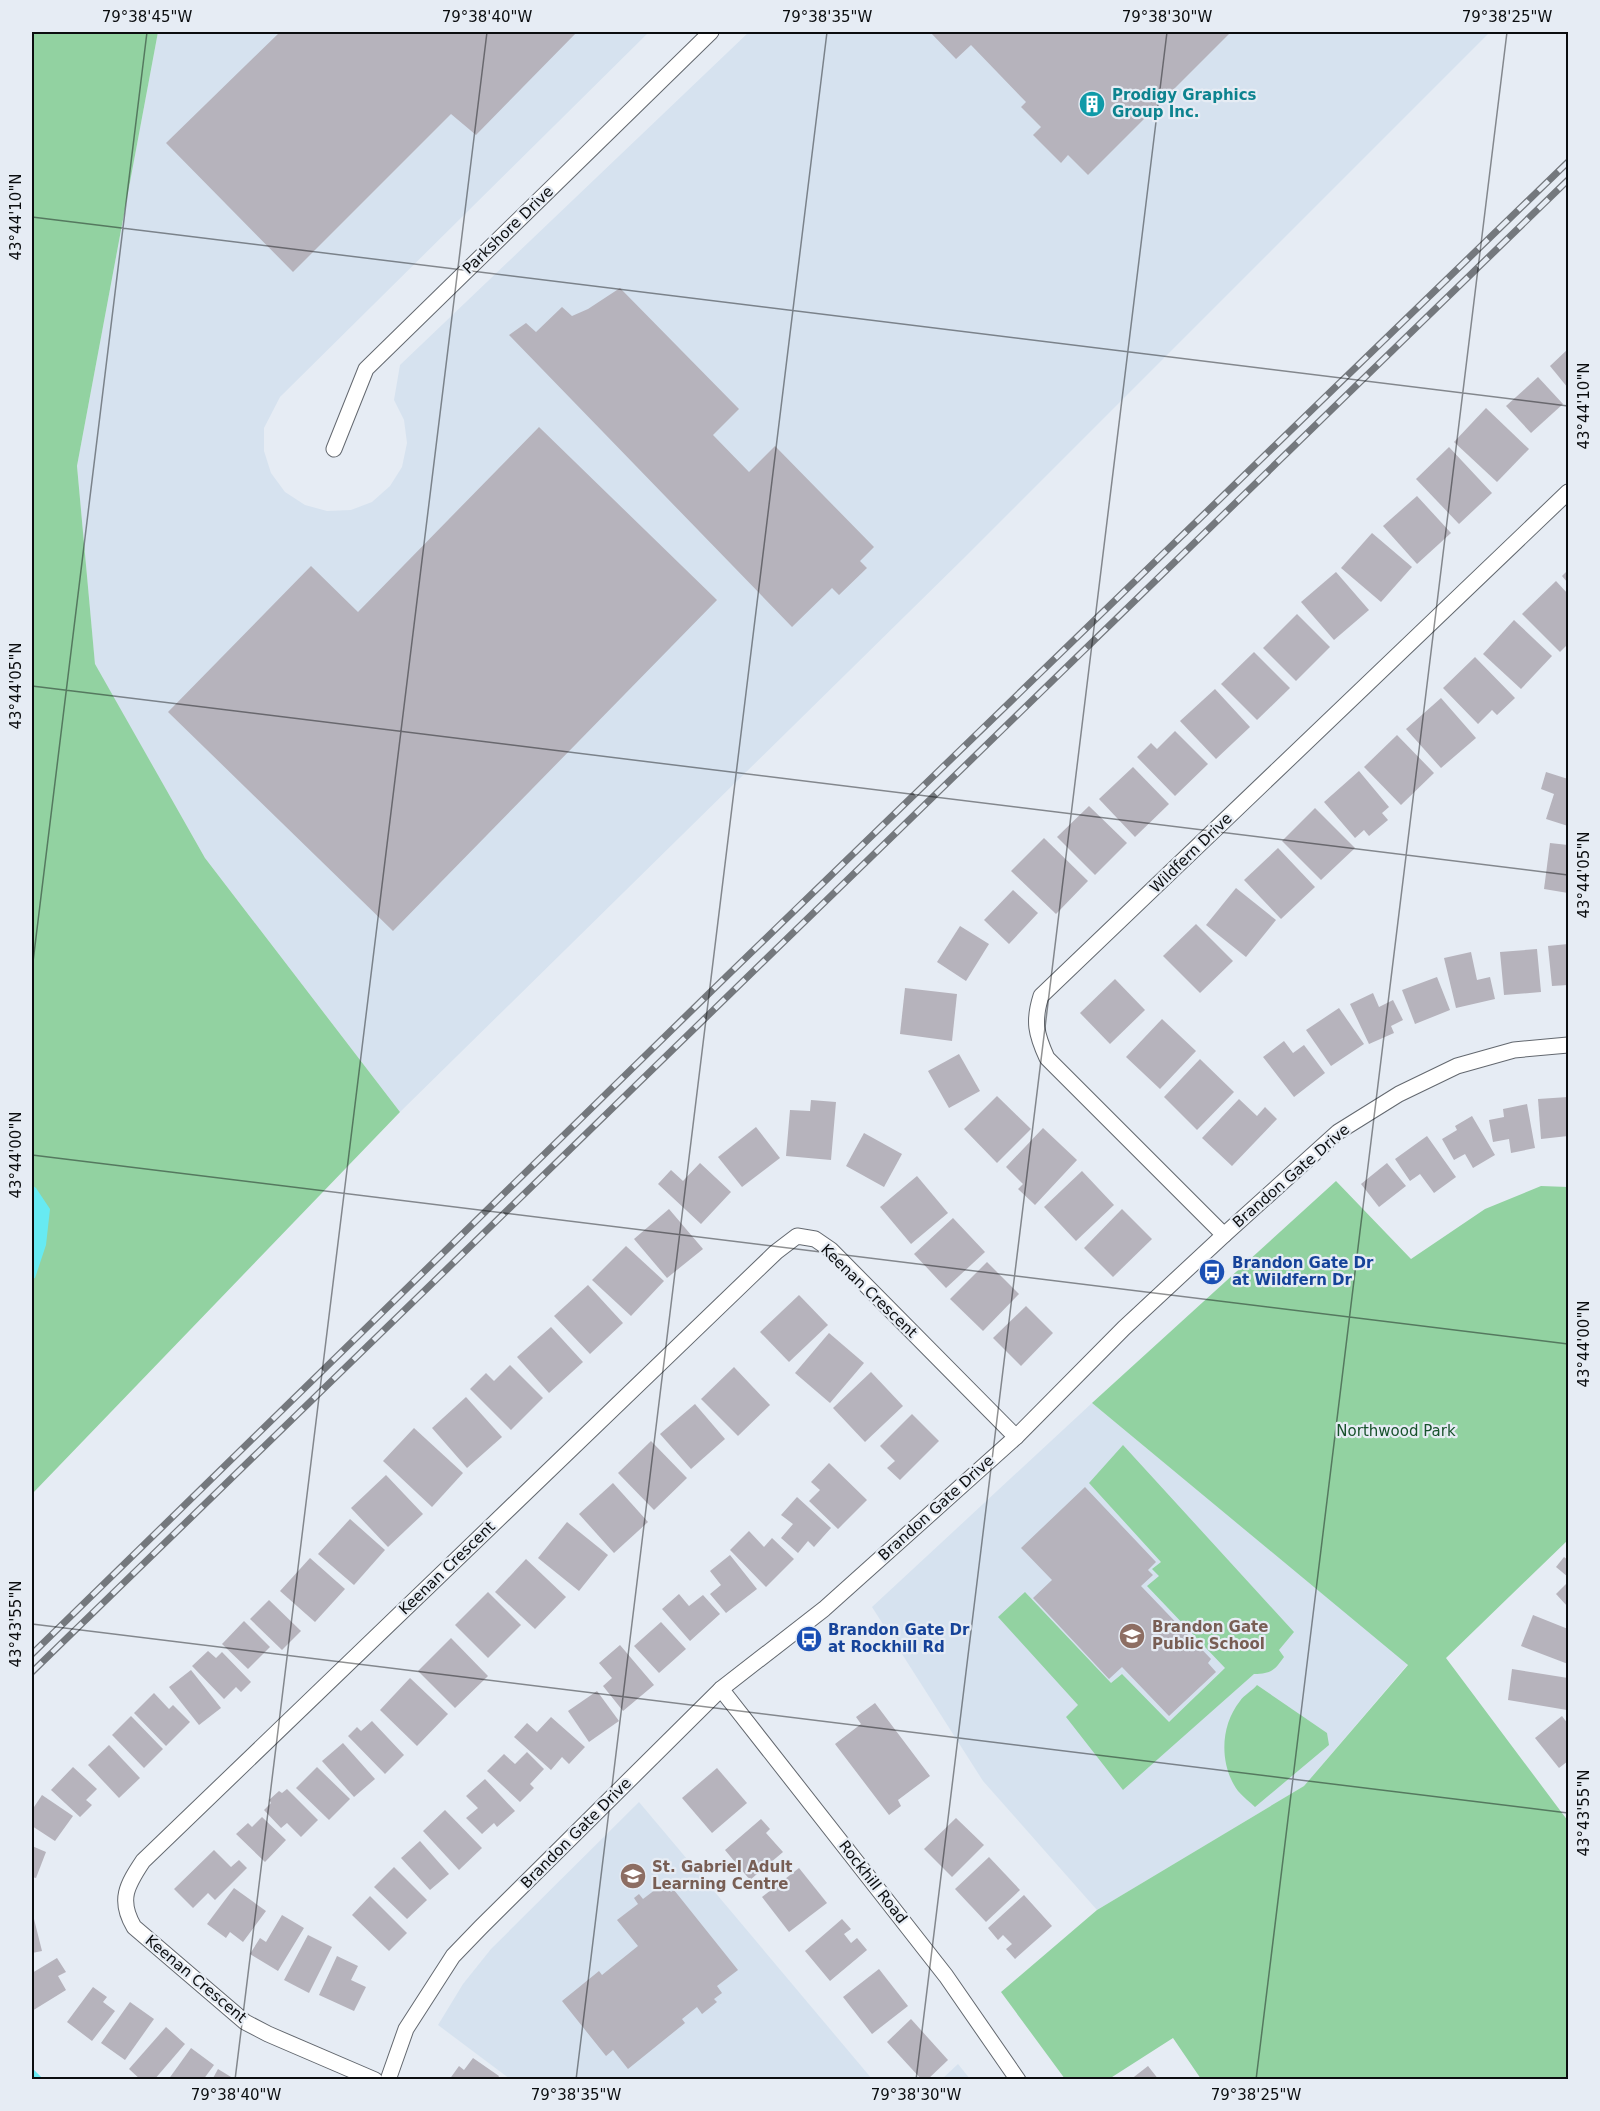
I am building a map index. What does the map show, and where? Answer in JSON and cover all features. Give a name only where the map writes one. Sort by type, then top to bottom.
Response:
[{"type":"street","name":"Parkshore Drive","points":[[334,449],[366,369],[711,32]]},
{"type":"street","name":"Wildfern Drive","points":[[1224,1235],[1047,1058],[1038,1038],[1035,1013],[1041,996],[1569,492]]},
{"type":"street","name":"Brandon Gate Drive","points":[[388,2079],[406,2029],[453,1956],[721,1689],[824,1609],[1016,1437],[1124,1328],[1338,1132],[1398,1095],[1457,1066],[1514,1050],[1569,1045]]},
{"type":"street","name":"Keenan Crescent","points":[[375,2079],[245,2022],[134,1927],[126,1914],[126,1895],[128,1883],[143,1861],[776,1252],[797,1236],[815,1239],[831,1250],[1016,1437]]},
{"type":"street","name":"Rockhill Road","points":[[721,1689],[946,1976],[1018,2079]]},
{"type":"shaded area","points":[[158,32],[649,32],[280,397],[264,428],[264,451],[271,473],[285,492],[305,505],[327,511],[351,510],[372,502],[390,486],[402,467],[407,443],[404,420],[394,400],[400,365],[749,32],[1490,32],[964,558],[400,1112],[205,858],[95,665],[77,466]]},
{"type":"shaded area","name":"Brandon Gate Public School","points":[[1092,1403],[1408,1664],[1304,1786],[1097,1910],[983,1781],[872,1607]]},
{"type":"shaded area","name":"St. Gabriel Adult Learning Centre","points":[[639,1802],[872,2079],[510,2079],[438,2025],[463,1984],[491,1949]]},
{"type":"shaded area","points":[[958,2064],[970,2079],[942,2079]]},
{"type":"green space","points":[[32,32],[158,32],[77,466],[95,664],[205,858],[400,1112],[32,1494]]},
{"type":"green space","name":"Northwood Park","points":[[1336,1181],[1411,1259],[1485,1209],[1541,1186],[1568,1187],[1568,1540],[1446,1658],[1568,1821],[1568,2079],[1201,2079],[1173,2038],[1109,2079],[1065,2079],[1001,1992],[1097,1910],[1304,1786],[1408,1665],[1092,1403]]},
{"type":"green space","points":[[1123,1445],[1294,1632],[1279,1650],[1284,1657],[1275,1668],[1269,1672],[1254,1674],[1123,1790],[1066,1717],[1078,1705],[998,1617],[1025,1592],[1111,1683],[1122,1674],[1169,1722],[1225,1668],[1147,1586],[1159,1576],[1152,1569],[1161,1562],[1089,1483]]},
{"type":"green space","points":[[1257,1685],[1327,1733],[1329,1745],[1255,1807],[1238,1791],[1232,1781],[1227,1769],[1224,1746],[1233,1711]]},
{"type":"water","points":[[32,1185],[50,1209],[46,1245],[35,1278],[32,1279]]},
{"type":"building","points":[[280,32],[577,32],[476,135],[451,114],[293,272],[166,143]]},
{"type":"building","name":"Prodigy Graphics Group Inc.","points":[[930,32],[1231,32],[1088,175],[1068,155],[1061,163],[1033,135],[1041,127],[1021,107],[1026,102],[971,45],[956,59]]},
{"type":"building","points":[[620,288],[739,409],[713,435],[749,472],[775,446],[874,547],[860,561],[867,568],[839,595],[832,588],[792,627],[509,335],[526,323],[536,332],[562,307],[572,316],[588,309]]},
{"type":"building","points":[[1568,349],[1568,388],[1550,366]]},
{"type":"building","points":[[1538,377],[1563,404],[1531,433],[1506,406]]},
{"type":"building","points":[[1486,408],[1529,449],[1497,482],[1454,442]]},
{"type":"building","points":[[539,427],[717,600],[393,931],[168,712],[311,566],[358,612]]},
{"type":"building","points":[[1449,447],[1492,493],[1459,524],[1416,479]]},
{"type":"building","points":[[1417,496],[1451,533],[1417,564],[1383,526]]},
{"type":"building","points":[[1372,533],[1412,567],[1381,602],[1341,568]]},
{"type":"building","points":[[1568,570],[1568,583],[1562,576]]},
{"type":"building","points":[[1336,572],[1369,610],[1334,640],[1301,602]]},
{"type":"building","points":[[1556,581],[1568,594],[1568,644],[1560,652],[1522,614]]},
{"type":"building","points":[[1297,614],[1330,647],[1296,681],[1263,648]]},
{"type":"building","points":[[1514,620],[1552,656],[1521,689],[1483,654]]},
{"type":"building","points":[[1254,652],[1290,688],[1257,720],[1221,684]]},
{"type":"building","points":[[1475,657],[1515,698],[1497,715],[1492,710],[1478,724],[1443,688]]},
{"type":"building","points":[[1215,689],[1250,727],[1216,759],[1180,721]]},
{"type":"building","points":[[1441,698],[1476,738],[1441,768],[1406,729]]},
{"type":"building","points":[[1175,731],[1208,764],[1175,796],[1137,757],[1151,743],[1157,749]]},
{"type":"building","points":[[1397,735],[1434,773],[1401,805],[1364,767]]},
{"type":"building","points":[[1133,767],[1169,804],[1135,837],[1099,799]]},
{"type":"building","points":[[1359,771],[1389,807],[1382,813],[1388,820],[1369,836],[1364,830],[1355,838],[1324,802]]},
{"type":"building","points":[[1546,772],[1568,779],[1568,826],[1546,819],[1554,794],[1541,789]]},
{"type":"building","points":[[1089,806],[1127,843],[1095,875],[1057,837]]},
{"type":"building","points":[[1315,808],[1355,848],[1321,880],[1282,841]]},
{"type":"building","points":[[1044,838],[1088,881],[1056,914],[1011,871]]},
{"type":"building","points":[[1550,843],[1568,845],[1568,893],[1544,889]]},
{"type":"building","points":[[1278,848],[1315,887],[1281,919],[1244,880]]},
{"type":"building","points":[[1236,888],[1276,920],[1246,957],[1206,925]]},
{"type":"building","points":[[1013,890],[1038,913],[1009,944],[984,920]]},
{"type":"building","points":[[1196,924],[1233,961],[1200,993],[1163,956]]},
{"type":"building","points":[[960,926],[989,944],[966,981],[937,962]]},
{"type":"building","points":[[1568,944],[1568,985],[1552,986],[1548,946]]},
{"type":"building","points":[[1537,949],[1541,992],[1504,995],[1500,952]]},
{"type":"building","points":[[1471,952],[1477,980],[1490,977],[1495,999],[1456,1008],[1444,958]]},
{"type":"building","points":[[1437,977],[1450,1010],[1415,1024],[1402,990]]},
{"type":"building","points":[[1115,979],[1145,1010],[1110,1044],[1080,1013]]},
{"type":"building","points":[[905,988],[957,994],[952,1041],[900,1034]]},
{"type":"building","points":[[1373,993],[1379,1007],[1393,1000],[1403,1020],[1391,1026],[1394,1033],[1369,1044],[1350,1004]]},
{"type":"building","points":[[1339,1008],[1364,1044],[1331,1066],[1306,1030]]},
{"type":"building","points":[[1162,1019],[1196,1051],[1160,1089],[1126,1057]]},
{"type":"building","points":[[1284,1041],[1293,1053],[1304,1045],[1325,1073],[1294,1097],[1263,1057]]},
{"type":"building","points":[[959,1054],[980,1091],[949,1108],[928,1071]]},
{"type":"building","points":[[1200,1059],[1234,1092],[1197,1130],[1164,1097]]},
{"type":"building","points":[[997,1096],[1031,1129],[997,1163],[964,1129]]},
{"type":"building","points":[[1568,1097],[1568,1136],[1541,1139],[1538,1099]]},
{"type":"building","points":[[1239,1099],[1257,1116],[1265,1107],[1277,1119],[1232,1166],[1202,1138]]},
{"type":"building","points":[[811,1100],[836,1102],[831,1160],[786,1156],[790,1110],[810,1111]]},
{"type":"building","points":[[1527,1104],[1535,1148],[1511,1153],[1509,1139],[1493,1142],[1489,1120],[1504,1117],[1503,1109]]},
{"type":"building","points":[[1472,1116],[1495,1155],[1473,1168],[1465,1154],[1454,1160],[1442,1139],[1457,1130],[1455,1126]]},
{"type":"building","points":[[756,1127],[780,1158],[742,1187],[718,1157]]},
{"type":"building","points":[[1043,1128],[1077,1160],[1035,1205],[1018,1189],[1023,1184],[1006,1167]]},
{"type":"building","points":[[864,1133],[902,1154],[884,1187],[846,1166]]},
{"type":"building","points":[[1427,1136],[1456,1177],[1434,1193],[1420,1174],[1410,1181],[1395,1159]]},
{"type":"building","points":[[700,1163],[731,1192],[701,1224],[658,1184],[671,1170],[683,1181]]},
{"type":"building","points":[[1387,1163],[1406,1186],[1379,1207],[1361,1184]]},
{"type":"building","points":[[1082,1171],[1114,1205],[1076,1241],[1044,1207]]},
{"type":"building","points":[[917,1176],[948,1213],[911,1244],[880,1207]]},
{"type":"building","points":[[669,1209],[703,1249],[667,1278],[634,1239]]},
{"type":"building","points":[[1122,1209],[1152,1239],[1113,1277],[1084,1248]]},
{"type":"building","points":[[953,1218],[985,1252],[946,1288],[914,1254]]},
{"type":"building","points":[[626,1246],[664,1281],[631,1316],[592,1280]]},
{"type":"building","points":[[987,1262],[1019,1294],[983,1331],[950,1299]]},
{"type":"building","points":[[588,1285],[623,1323],[590,1354],[554,1316]]},
{"type":"building","points":[[799,1295],[828,1325],[789,1362],[760,1332]]},
{"type":"building","points":[[1026,1306],[1053,1333],[1021,1366],[993,1338]]},
{"type":"building","points":[[551,1327],[583,1362],[549,1393],[517,1357]]},
{"type":"building","points":[[829,1333],[864,1363],[830,1403],[795,1373]]},
{"type":"building","points":[[510,1365],[543,1398],[511,1430],[470,1389],[486,1373],[494,1381]]},
{"type":"building","points":[[734,1367],[770,1405],[738,1436],[701,1399]]},
{"type":"building","points":[[871,1372],[903,1406],[865,1442],[833,1408]]},
{"type":"building","points":[[466,1397],[502,1437],[467,1468],[432,1428]]},
{"type":"building","points":[[695,1404],[725,1439],[691,1469],[660,1434]]},
{"type":"building","points":[[912,1414],[939,1441],[900,1480],[887,1468],[895,1461],[880,1446]]},
{"type":"building","points":[[414,1428],[463,1473],[432,1507],[383,1461]]},
{"type":"building","points":[[651,1441],[687,1478],[654,1510],[618,1473]]},
{"type":"building","points":[[829,1463],[867,1500],[838,1529],[809,1501],[820,1490],[811,1482]]},
{"type":"building","points":[[386,1475],[423,1514],[388,1547],[351,1508]]},
{"type":"building","points":[[613,1483],[648,1522],[614,1553],[579,1514]]},
{"type":"building","points":[[1085,1487],[1156,1562],[1148,1570],[1153,1575],[1141,1586],[1211,1659],[1208,1663],[1216,1672],[1169,1716],[1122,1667],[1109,1679],[1033,1598],[1052,1580],[1021,1548]]},
{"type":"building","points":[[797,1497],[831,1528],[814,1547],[808,1541],[798,1553],[781,1538],[793,1524],[781,1515]]},
{"type":"building","points":[[350,1519],[385,1550],[354,1585],[318,1554]]},
{"type":"building","points":[[567,1522],[608,1555],[579,1591],[538,1558]]},
{"type":"building","points":[[749,1531],[764,1547],[772,1538],[794,1559],[766,1587],[730,1550]]},
{"type":"building","points":[[730,1555],[757,1589],[726,1613],[710,1594],[721,1585],[710,1571]]},
{"type":"building","points":[[1564,1557],[1568,1560],[1568,1577],[1556,1567]]},
{"type":"building","points":[[310,1558],[345,1589],[315,1622],[280,1591]]},
{"type":"building","points":[[526,1559],[566,1597],[535,1629],[495,1592]]},
{"type":"building","points":[[1568,1582],[1568,1607],[1556,1594]]},
{"type":"building","points":[[488,1592],[521,1625],[488,1658],[455,1625]]},
{"type":"building","points":[[679,1594],[689,1606],[703,1595],[720,1614],[690,1641],[662,1609]]},
{"type":"building","points":[[269,1600],[301,1631],[282,1650],[250,1619]]},
{"type":"building","points":[[1533,1615],[1568,1629],[1568,1664],[1521,1646]]},
{"type":"building","points":[[244,1621],[270,1647],[248,1669],[222,1644]]},
{"type":"building","points":[[661,1622],[686,1649],[659,1673],[634,1646]]},
{"type":"building","points":[[451,1638],[488,1676],[455,1708],[418,1671]]},
{"type":"building","points":[[620,1645],[654,1685],[623,1711],[603,1686],[612,1678],[599,1663]]},
{"type":"building","points":[[208,1651],[216,1658],[222,1652],[251,1682],[241,1692],[236,1687],[224,1699],[192,1666]]},
{"type":"building","points":[[1512,1669],[1568,1678],[1567,1710],[1508,1700]]},
{"type":"building","points":[[191,1670],[221,1708],[199,1725],[169,1687]]},
{"type":"building","points":[[410,1678],[448,1714],[417,1746],[380,1710]]},
{"type":"building","points":[[597,1691],[619,1721],[589,1742],[568,1711]]},
{"type":"building","points":[[154,1693],[169,1709],[173,1705],[190,1722],[166,1746],[134,1713]]},
{"type":"building","points":[[875,1703],[930,1776],[898,1800],[901,1806],[889,1815],[835,1744],[861,1724],[856,1717]]},
{"type":"building","points":[[131,1716],[163,1749],[144,1768],[112,1735]]},
{"type":"building","points":[[1562,1716],[1568,1724],[1568,1761],[1559,1768],[1535,1738]]},
{"type":"building","points":[[551,1717],[585,1747],[569,1764],[562,1757],[551,1770],[514,1737],[527,1723],[537,1732]]},
{"type":"building","points":[[372,1721],[404,1755],[385,1774],[348,1736],[357,1727],[361,1731]]},
{"type":"building","points":[[343,1743],[375,1779],[354,1797],[322,1761]]},
{"type":"building","points":[[109,1745],[140,1778],[119,1798],[88,1765]]},
{"type":"building","points":[[527,1752],[544,1769],[530,1784],[534,1788],[520,1802],[487,1771],[504,1754],[515,1764]]},
{"type":"building","points":[[73,1767],[97,1789],[86,1800],[92,1805],[80,1817],[51,1790]]},
{"type":"building","points":[[317,1767],[350,1799],[329,1820],[296,1788]]},
{"type":"building","points":[[717,1768],[747,1803],[712,1833],[682,1798]]},
{"type":"building","points":[[485,1779],[515,1811],[497,1827],[494,1823],[482,1834],[466,1818],[478,1808],[466,1796]]},
{"type":"building","points":[[287,1789],[318,1820],[301,1837],[287,1823],[281,1828],[264,1810],[271,1803],[269,1800],[279,1791],[282,1793]]},
{"type":"building","points":[[42,1795],[73,1816],[55,1841],[32,1826],[32,1810]]},
{"type":"building","points":[[445,1810],[482,1848],[459,1870],[423,1831]]},
{"type":"building","points":[[262,1817],[286,1840],[265,1862],[236,1834],[248,1823],[252,1827]]},
{"type":"building","points":[[956,1818],[984,1845],[952,1877],[924,1849]]},
{"type":"building","points":[[761,1819],[770,1829],[766,1833],[783,1852],[750,1880],[725,1850]]},
{"type":"building","points":[[420,1841],[449,1874],[430,1890],[401,1858]]},
{"type":"building","points":[[32,1846],[46,1852],[36,1878],[32,1877]]},
{"type":"building","points":[[214,1850],[231,1867],[239,1860],[247,1868],[215,1900],[208,1893],[193,1908],[174,1889]]},
{"type":"building","points":[[989,1857],[1020,1890],[986,1922],[955,1889]]},
{"type":"building","points":[[394,1867],[427,1900],[407,1919],[374,1887]]},
{"type":"building","points":[[799,1868],[827,1903],[789,1932],[762,1897]]},
{"type":"building","points":[[664,1883],[671,1892],[674,1890],[738,1970],[717,1986],[722,1993],[714,1999],[717,2002],[702,2014],[697,2007],[682,2019],[685,2023],[628,2069],[613,2050],[606,2056],[562,2001],[599,1971],[602,1975],[638,1946],[617,1920],[638,1904],[634,1898],[639,1894],[643,1899]]},
{"type":"building","points":[[234,1888],[266,1911],[243,1942],[230,1932],[226,1938],[207,1924]]},
{"type":"building","points":[[1024,1895],[1052,1926],[1015,1959],[1006,1949],[1012,1944],[1003,1935],[998,1940],[988,1928]]},
{"type":"building","points":[[370,1896],[407,1933],[389,1951],[352,1915]]},
{"type":"building","points":[[282,1915],[304,1928],[278,1971],[250,1954],[260,1938],[266,1942]]},
{"type":"building","points":[[32,1919],[34,1919],[42,1951],[32,1953]]},
{"type":"building","points":[[842,1919],[851,1929],[844,1934],[851,1943],[857,1938],[867,1950],[830,1981],[805,1951]]},
{"type":"building","points":[[308,1935],[332,1947],[309,1993],[284,1980]]},
{"type":"building","points":[[337,1956],[358,1966],[351,1980],[366,1987],[354,2011],[319,1995]]},
{"type":"building","points":[[57,1958],[66,1972],[58,1976],[66,1990],[32,2011],[32,1973]]},
{"type":"building","points":[[879,1969],[908,2006],[872,2034],[843,1997]]},
{"type":"building","points":[[93,1987],[107,1997],[103,2002],[115,2011],[92,2041],[67,2022]]},
{"type":"building","points":[[130,2002],[154,2019],[125,2060],[101,2043]]},
{"type":"building","points":[[911,2019],[948,2060],[927,2080],[922,2080],[887,2042]]},
{"type":"building","points":[[166,2027],[185,2044],[154,2080],[141,2080],[129,2069]]},
{"type":"building","points":[[191,2048],[214,2065],[203,2080],[168,2080]]},
{"type":"building","points":[[473,2058],[499,2076],[497,2080],[449,2080],[459,2066],[464,2070]]},
{"type":"building","points":[[1148,2066],[1159,2080],[1130,2080]]},
{"type":"building","points":[[218,2069],[236,2080],[212,2080]]},
{"type":"waterway","points":[[32,2072],[40,2080]]},
{"type":"railway","points":[[32,1654],[730,973],[1568,162]]},
{"type":"railway","points":[[32,1672],[1568,180]]},
{"type":"place","name":"Prodigy Graphics Group Inc.","points":[[1092,104]]},
{"type":"place","name":"Brandon Gate Dr at Wildfern Dr","points":[[1212,1272]]},
{"type":"place","name":"Brandon Gate Public School","points":[[1132,1636]]},
{"type":"place","name":"Brandon Gate Dr at Rockhill Rd","points":[[809,1639]]},
{"type":"place","name":"St. Gabriel Adult Learning Centre","points":[[633,1876]]}]
